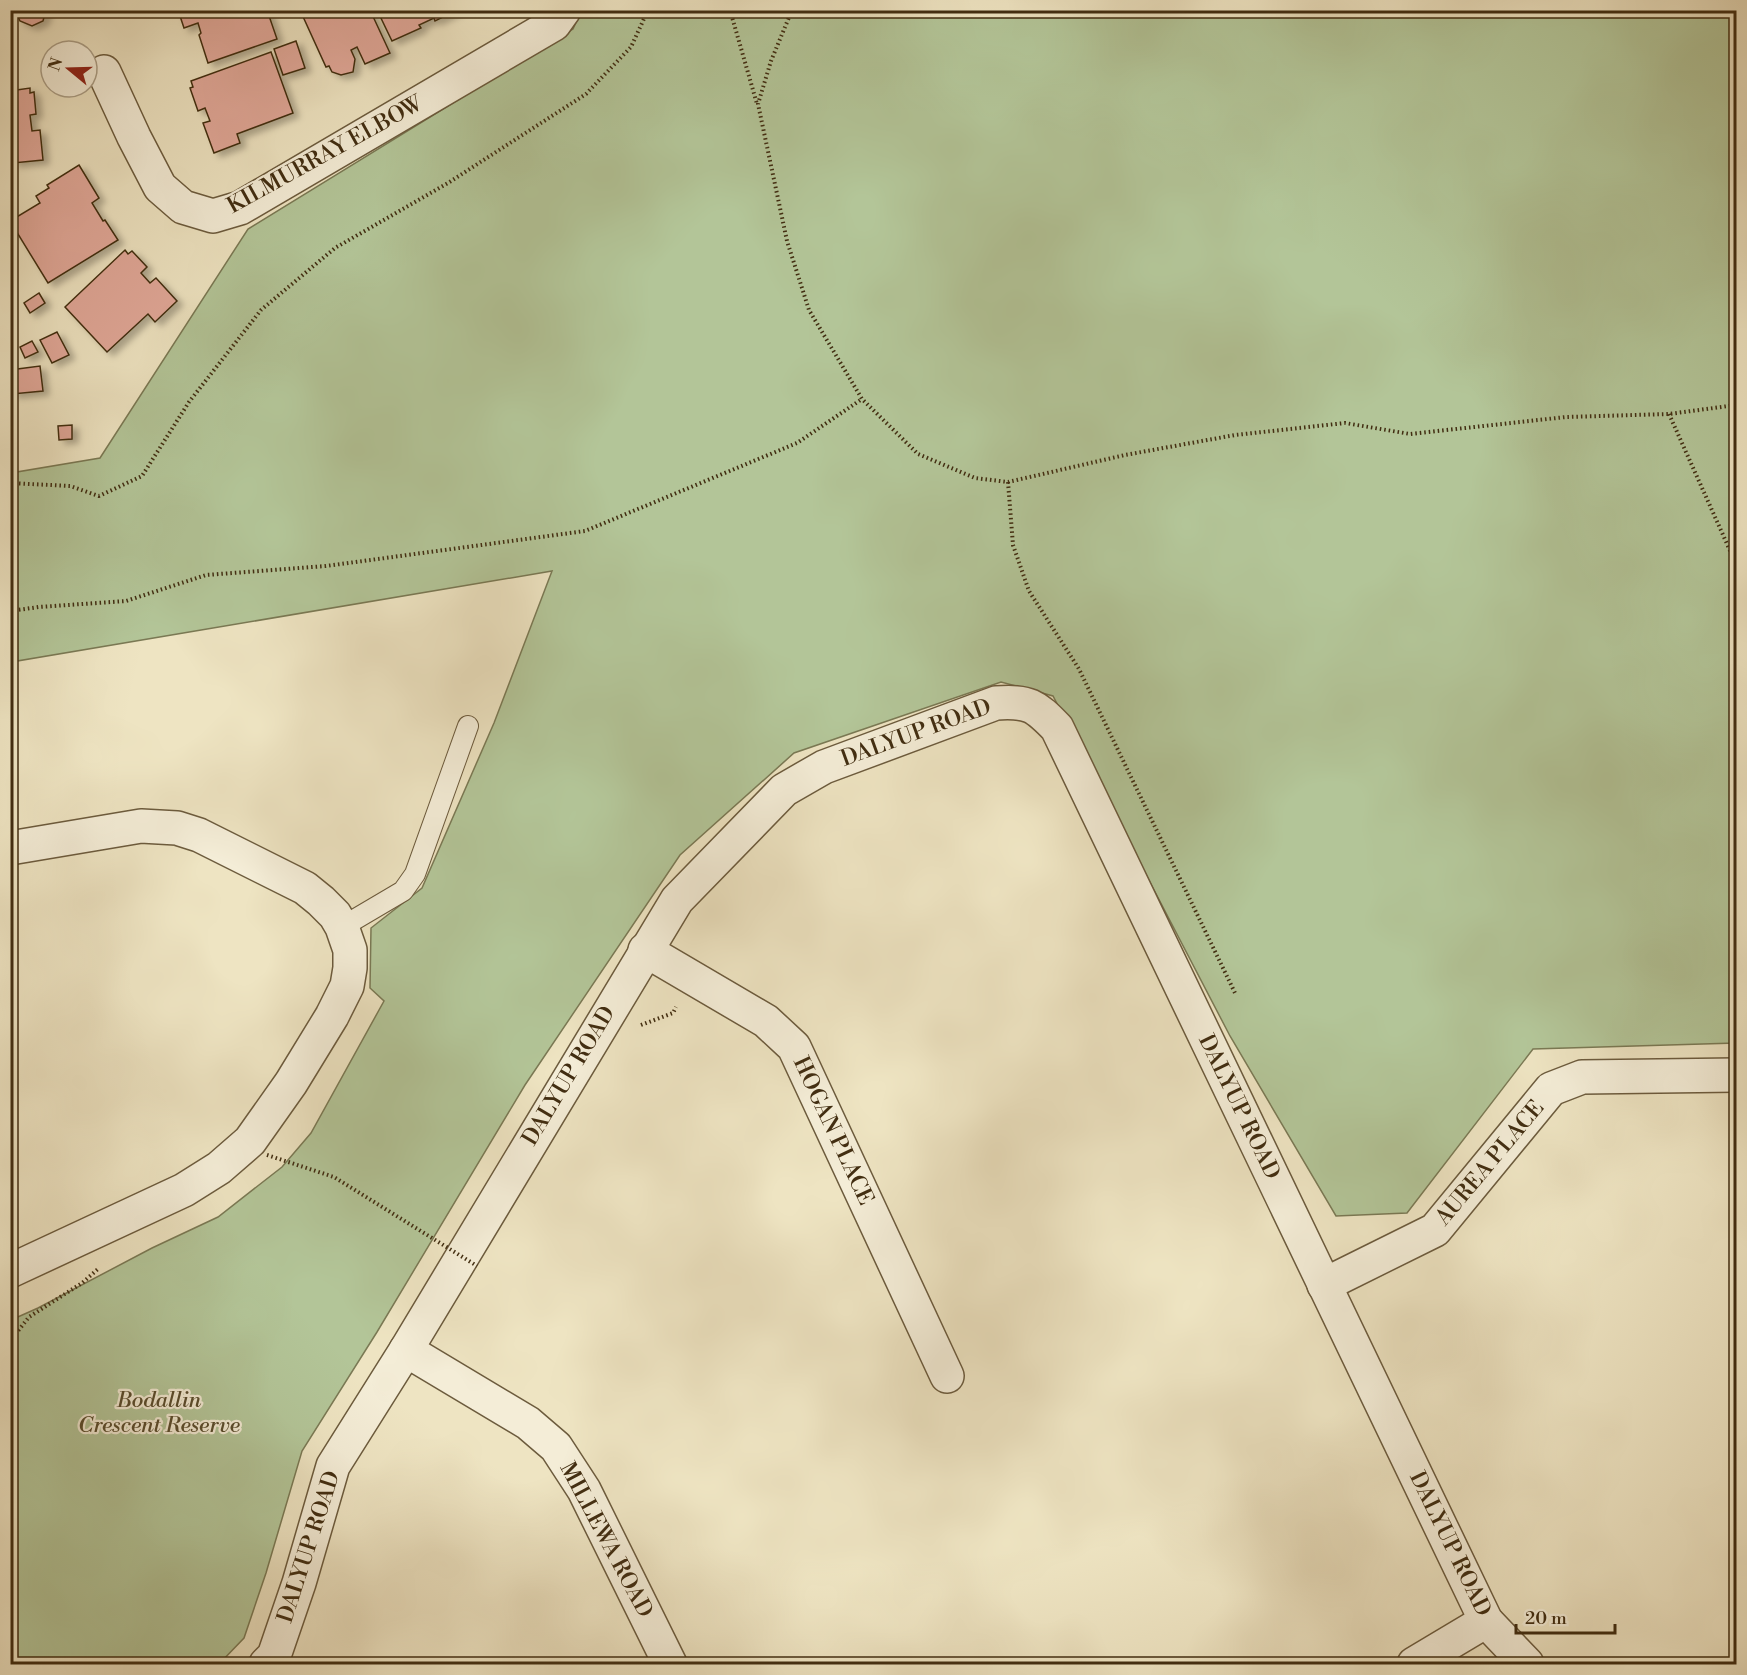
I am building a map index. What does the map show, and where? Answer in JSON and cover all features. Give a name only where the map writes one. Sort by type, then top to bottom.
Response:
[{"type":"street","name":"KILMURRAY ELBOW","points":[[104,72],[160,187],[183,207],[213,216],[240,208],[554,24],[564,10]]},
{"type":"street","name":"DALYUP ROAD","points":[[266,1665],[274,1656],[292,1604],[333,1466],[406,1350],[470,1266],[645,950],[676,900],[784,790],[824,767],[996,703],[1019,702],[1041,711],[1057,729],[1486,1621],[1527,1665]]},
{"type":"street","points":[[10,848],[141,826],[177,828],[199,834],[305,888],[335,915],[350,950],[347,986],[332,1016],[291,1083],[250,1142],[219,1168],[184,1190],[10,1271]]},
{"type":"street","name":"HOGAN PLACE","points":[[645,950],[766,1021],[794,1047],[947,1376]]},
{"type":"street","name":"AUREA PLACE","points":[[1324,1285],[1435,1230],[1551,1089],[1582,1077],[1737,1075]]},
{"type":"street","name":"MILLEWA ROAD","points":[[406,1350],[528,1424],[556,1447],[584,1490],[670,1665]]},
{"type":"street","points":[[1414,1665],[1486,1621]]},
{"type":"lane","points":[[342,927],[403,891],[415,874],[468,726]]},
{"type":"path","points":[[10,483],[70,486],[99,496],[142,476],[189,402],[261,310],[335,248],[448,183],[586,94],[631,47],[648,10]]},
{"type":"path","points":[[730,10],[758,107],[788,241],[809,310],[862,399],[918,454],[975,478],[1008,482],[1125,455],[1235,435],[1345,423],[1410,434],[1566,417],[1669,414],[1737,405]]},
{"type":"path","points":[[758,107],[771,61],[792,10]]},
{"type":"path","points":[[10,611],[126,601],[206,575],[326,566],[585,531],[797,443],[862,399]]},
{"type":"path","points":[[1669,414],[1737,564]]},
{"type":"path","points":[[1008,482],[1013,544],[1029,591],[1079,669],[1235,993]]},
{"type":"path","points":[[633,1028],[673,1013],[693,978]]},
{"type":"path","points":[[267,1155],[334,1177],[470,1266]]},
{"type":"green space","name":"Bodallin Crescent Reserve","points":[[581,11],[1736,11],[1736,1043],[1533,1049],[1407,1213],[1336,1216],[1230,1036],[1053,696],[1001,682],[794,753],[680,855],[525,1085],[377,1332],[302,1451],[244,1638],[219,1664],[11,1664],[11,1320],[218,1217],[282,1167],[311,1133],[384,1001],[370,988],[371,928],[422,888],[494,723],[552,571],[11,662],[11,473],[100,458],[248,229],[573,29]]},
{"type":"building","points":[[11,10],[46,10],[43,21],[32,26],[20,21],[16,12],[13,14]]},
{"type":"building","points":[[178,10],[267,10],[277,39],[208,63],[199,35],[201,33],[198,23],[184,28]]},
{"type":"building","points":[[300,10],[370,10],[390,53],[365,64],[357,47],[351,50],[355,59],[353,72],[341,75],[332,72],[329,66],[326,67]]},
{"type":"building","points":[[386,10],[457,10],[435,21],[434,18],[419,25],[421,28],[392,41],[379,14]]},
{"type":"building","points":[[296,41],[305,68],[283,75],[274,49]]},
{"type":"building","points":[[271,52],[293,113],[237,134],[240,143],[214,153],[203,123],[210,121],[205,108],[198,111],[190,88],[193,87],[191,81]]},
{"type":"building","points":[[30,88],[30,93],[34,92],[36,114],[30,115],[32,131],[40,130],[43,160],[13,163],[13,158],[10,158],[10,91]]},
{"type":"building","points":[[79,165],[99,198],[92,203],[118,240],[48,283],[10,221],[40,203],[36,196],[49,188],[47,185]]},
{"type":"building","points":[[125,250],[128,254],[132,251],[147,267],[141,273],[150,283],[156,278],[177,301],[155,322],[148,314],[107,352],[65,307]]},
{"type":"building","points":[[39,293],[45,303],[30,313],[24,303]]},
{"type":"building","points":[[57,332],[69,355],[52,363],[40,340]]},
{"type":"building","points":[[32,341],[38,352],[25,358],[20,347]]},
{"type":"building","points":[[40,366],[43,391],[12,394],[10,370]]},
{"type":"building","points":[[72,425],[72,439],[59,440],[58,426]]}]
